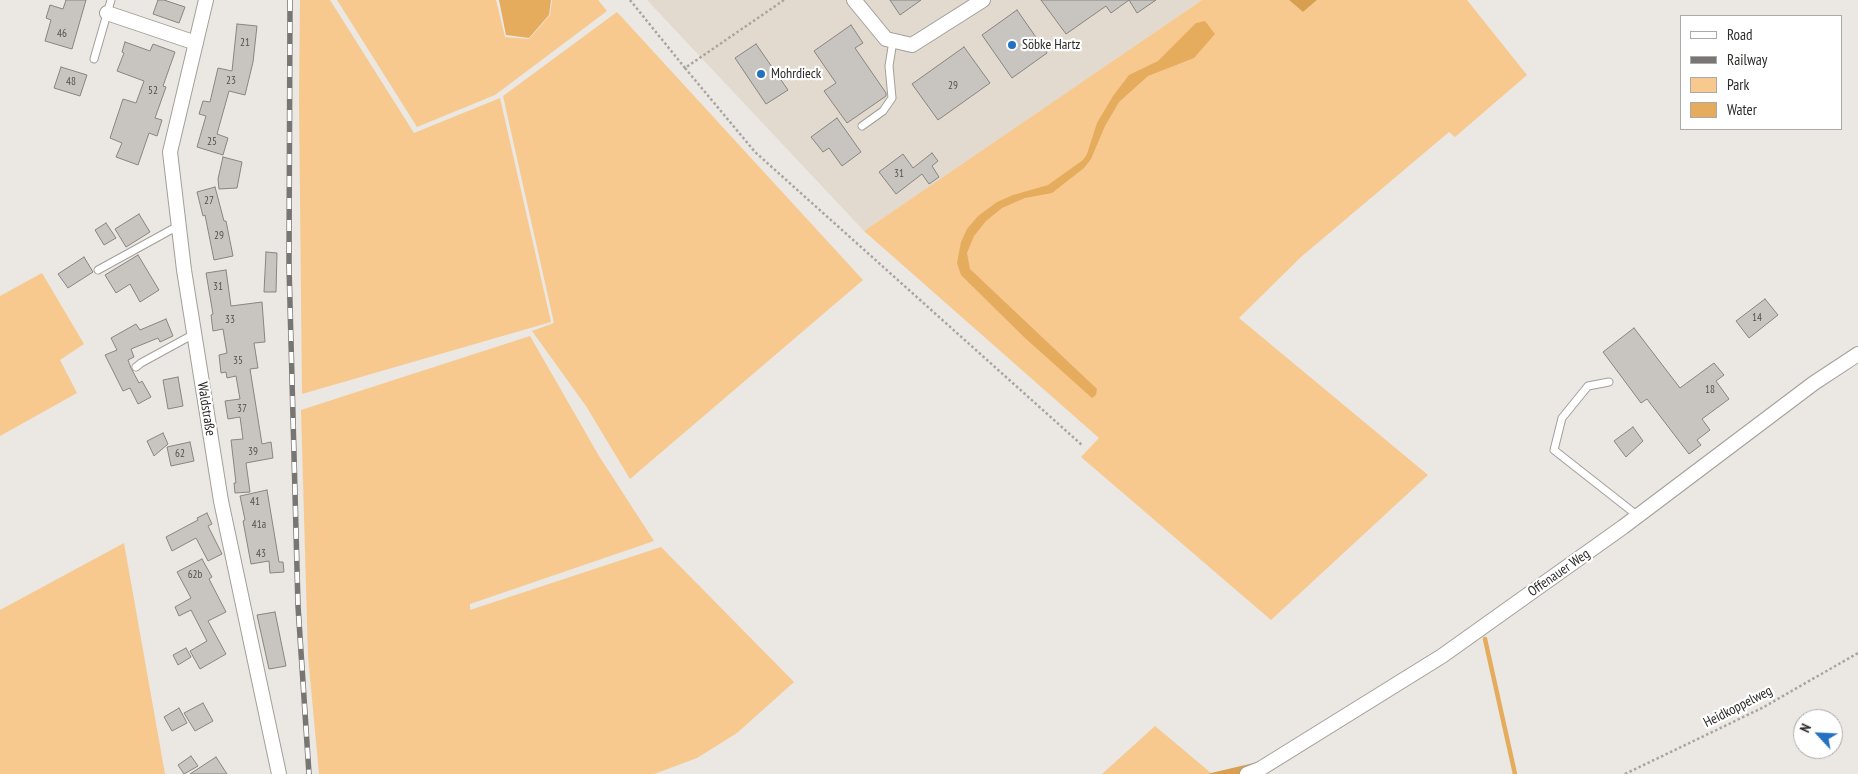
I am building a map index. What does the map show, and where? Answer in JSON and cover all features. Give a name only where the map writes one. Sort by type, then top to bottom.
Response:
[{"type":"street","name":"Waldstraße","points":[[206,0],[170,152],[178,226],[221,501],[279,774]]},
{"type":"street","points":[[854,0],[886,39],[912,45],[983,0]]},
{"type":"street","points":[[109,6],[196,43]]},
{"type":"street","name":"Offenauer Weg","points":[[1247,774],[1260,769],[1442,656],[1638,516],[1814,383],[1858,354]]},
{"type":"lane","points":[[94,59],[109,6]]},
{"type":"lane","points":[[862,126],[883,111],[892,98],[889,66],[893,40]]},
{"type":"lane","points":[[98,270],[178,226]]},
{"type":"lane","points":[[136,367],[194,334]]},
{"type":"lane","points":[[1609,382],[1588,386],[1562,418],[1554,450],[1638,516]]},
{"type":"path","points":[[630,0],[755,152],[1083,446]]},
{"type":"path","points":[[685,68],[784,0]]},
{"type":"path","name":"Heidkoppelweg","points":[[1625,774],[1762,708],[1858,653]]},
{"type":"shaded area","points":[[647,0],[1202,0],[864,231]]},
{"type":"shaded area","points":[[1289,0],[1317,0],[1303,12]]},
{"type":"shaded area","points":[[1258,762],[1261,774],[1208,774],[1211,773]]},
{"type":"green space","points":[[300,0],[330,0],[414,133],[500,98],[551,322],[302,394],[299,99]]},
{"type":"green space","points":[[337,0],[496,0],[505,37],[529,39],[550,15],[552,0],[598,0],[607,11],[495,95],[417,127]]},
{"type":"green space","points":[[1202,0],[1289,0],[1303,12],[1317,0],[1467,0],[1527,75],[1455,137],[1449,132],[1301,257],[1239,318],[1428,475],[1271,620],[1081,457],[1099,438],[864,231]]},
{"type":"green space","points":[[617,12],[863,280],[630,479],[586,406],[532,331],[554,323],[503,96]]},
{"type":"green space","points":[[42,273],[84,344],[60,360],[77,393],[0,436],[0,296]]},
{"type":"green space","points":[[530,336],[599,456],[654,541],[470,604],[470,610],[661,547],[794,682],[737,733],[697,758],[654,774],[319,774],[308,656],[301,410]]},
{"type":"green space","points":[[124,543],[165,774],[0,774],[0,610]]},
{"type":"green space","points":[[1155,726],[1211,773],[1102,774]]},
{"type":"water","points":[[499,0],[551,0],[549,15],[529,38],[506,35]]},
{"type":"water","points":[[1205,21],[1215,34],[1194,58],[1148,76],[1119,102],[1105,126],[1091,159],[1084,168],[1052,193],[1025,198],[1002,208],[986,221],[974,236],[967,253],[970,269],[1097,389],[1096,395],[1092,398],[1025,338],[961,275],[957,263],[961,242],[967,229],[978,216],[997,202],[1013,195],[1048,185],[1083,160],[1087,154],[1097,123],[1113,96],[1129,75],[1158,61],[1196,23]]},
{"type":"building","points":[[66,0],[86,0],[72,49],[45,41],[51,20],[46,18],[50,5],[63,9]]},
{"type":"building","points":[[158,0],[164,0],[185,7],[179,23],[153,14]]},
{"type":"building","points":[[890,0],[921,0],[900,15]]},
{"type":"building","points":[[1041,0],[1129,0],[1111,13],[1106,6],[1066,34]]},
{"type":"building","points":[[1129,0],[1156,0],[1137,13]]},
{"type":"building","name":"Söbke Hartz","points":[[1017,10],[1047,53],[1012,78],[982,35]]},
{"type":"building","points":[[237,24],[257,26],[253,62],[245,95],[229,91],[217,134],[228,138],[223,155],[197,147],[206,116],[199,114],[203,101],[210,102],[218,68],[232,71]]},
{"type":"building","points":[[851,25],[863,43],[855,48],[886,93],[886,96],[847,123],[824,91],[836,83],[814,51]]},
{"type":"building","points":[[125,42],[150,51],[153,44],[175,52],[163,86],[166,87],[155,118],[162,120],[157,136],[149,133],[138,165],[116,157],[122,143],[110,138],[123,99],[136,103],[144,81],[117,71],[124,53],[122,52]]},
{"type":"building","name":"Mohrdieck","points":[[756,44],[788,90],[766,104],[735,58]]},
{"type":"building","points":[[964,47],[990,83],[938,120],[912,84]]},
{"type":"building","points":[[61,67],[87,75],[80,96],[54,88]]},
{"type":"building","points":[[837,118],[861,152],[842,166],[829,148],[823,152],[811,137]]},
{"type":"building","points":[[932,153],[938,161],[932,166],[939,177],[929,184],[922,174],[896,194],[879,172],[903,154],[913,168]]},
{"type":"building","points":[[223,157],[242,162],[237,188],[219,189],[218,179]]},
{"type":"building","points":[[215,187],[224,221],[226,221],[233,256],[214,260],[205,215],[203,216],[197,192]]},
{"type":"building","points":[[139,214],[150,232],[126,247],[115,229]]},
{"type":"building","points":[[106,223],[116,238],[104,245],[95,230]]},
{"type":"building","points":[[266,252],[277,253],[276,292],[264,292]]},
{"type":"building","points":[[138,255],[159,290],[140,302],[130,284],[116,293],[105,275]]},
{"type":"building","points":[[84,257],[93,272],[68,288],[58,274]]},
{"type":"building","points":[[226,270],[231,306],[262,302],[265,342],[254,343],[258,368],[250,369],[262,444],[271,442],[273,458],[246,463],[250,492],[235,493],[234,483],[236,483],[231,440],[243,439],[240,417],[228,419],[225,401],[240,399],[236,376],[227,378],[226,372],[221,373],[219,355],[227,353],[223,329],[213,331],[211,315],[213,314],[206,273]]},
{"type":"building","points":[[1765,299],[1778,315],[1749,338],[1736,321]]},
{"type":"building","points":[[166,319],[173,336],[160,342],[158,338],[131,349],[134,357],[128,360],[131,368],[139,383],[142,381],[151,397],[138,404],[130,388],[123,391],[105,355],[117,350],[111,338],[136,324],[140,330]]},
{"type":"building","points":[[1634,328],[1680,388],[1714,363],[1724,375],[1716,381],[1729,399],[1702,419],[1710,430],[1697,440],[1701,445],[1689,454],[1647,399],[1641,403],[1603,352]]},
{"type":"building","points":[[178,377],[183,406],[168,409],[163,380]]},
{"type":"building","points":[[1633,427],[1643,441],[1626,457],[1614,441]]},
{"type":"building","points":[[163,433],[168,444],[154,456],[147,441]]},
{"type":"building","points":[[190,442],[194,461],[171,466],[167,447]]},
{"type":"building","points":[[267,490],[279,562],[283,562],[284,572],[270,573],[269,561],[251,564],[240,496]]},
{"type":"building","points":[[207,513],[212,524],[208,526],[222,554],[208,561],[196,538],[172,551],[166,537]]},
{"type":"building","points":[[202,559],[212,577],[209,579],[226,612],[208,621],[226,654],[200,669],[190,651],[207,641],[191,610],[179,616],[175,607],[191,598],[177,572]]},
{"type":"building","points":[[275,612],[286,666],[269,669],[257,615]]},
{"type":"building","points":[[186,648],[191,657],[178,665],[173,655]]},
{"type":"building","points":[[203,703],[213,721],[195,731],[184,713]]},
{"type":"building","points":[[179,708],[187,723],[172,731],[164,717]]},
{"type":"building","points":[[191,756],[198,766],[184,774],[178,765]]},
{"type":"building","points":[[216,757],[227,774],[190,774]]},
{"type":"waterway","points":[[1485,639],[1515,774]]},
{"type":"railway","points":[[290,0],[289,266],[298,606],[309,774]]},
{"type":"place","name":"Söbke Hartz","points":[[1012,45]]},
{"type":"place","name":"Mohrdieck","points":[[761,74]]}]
